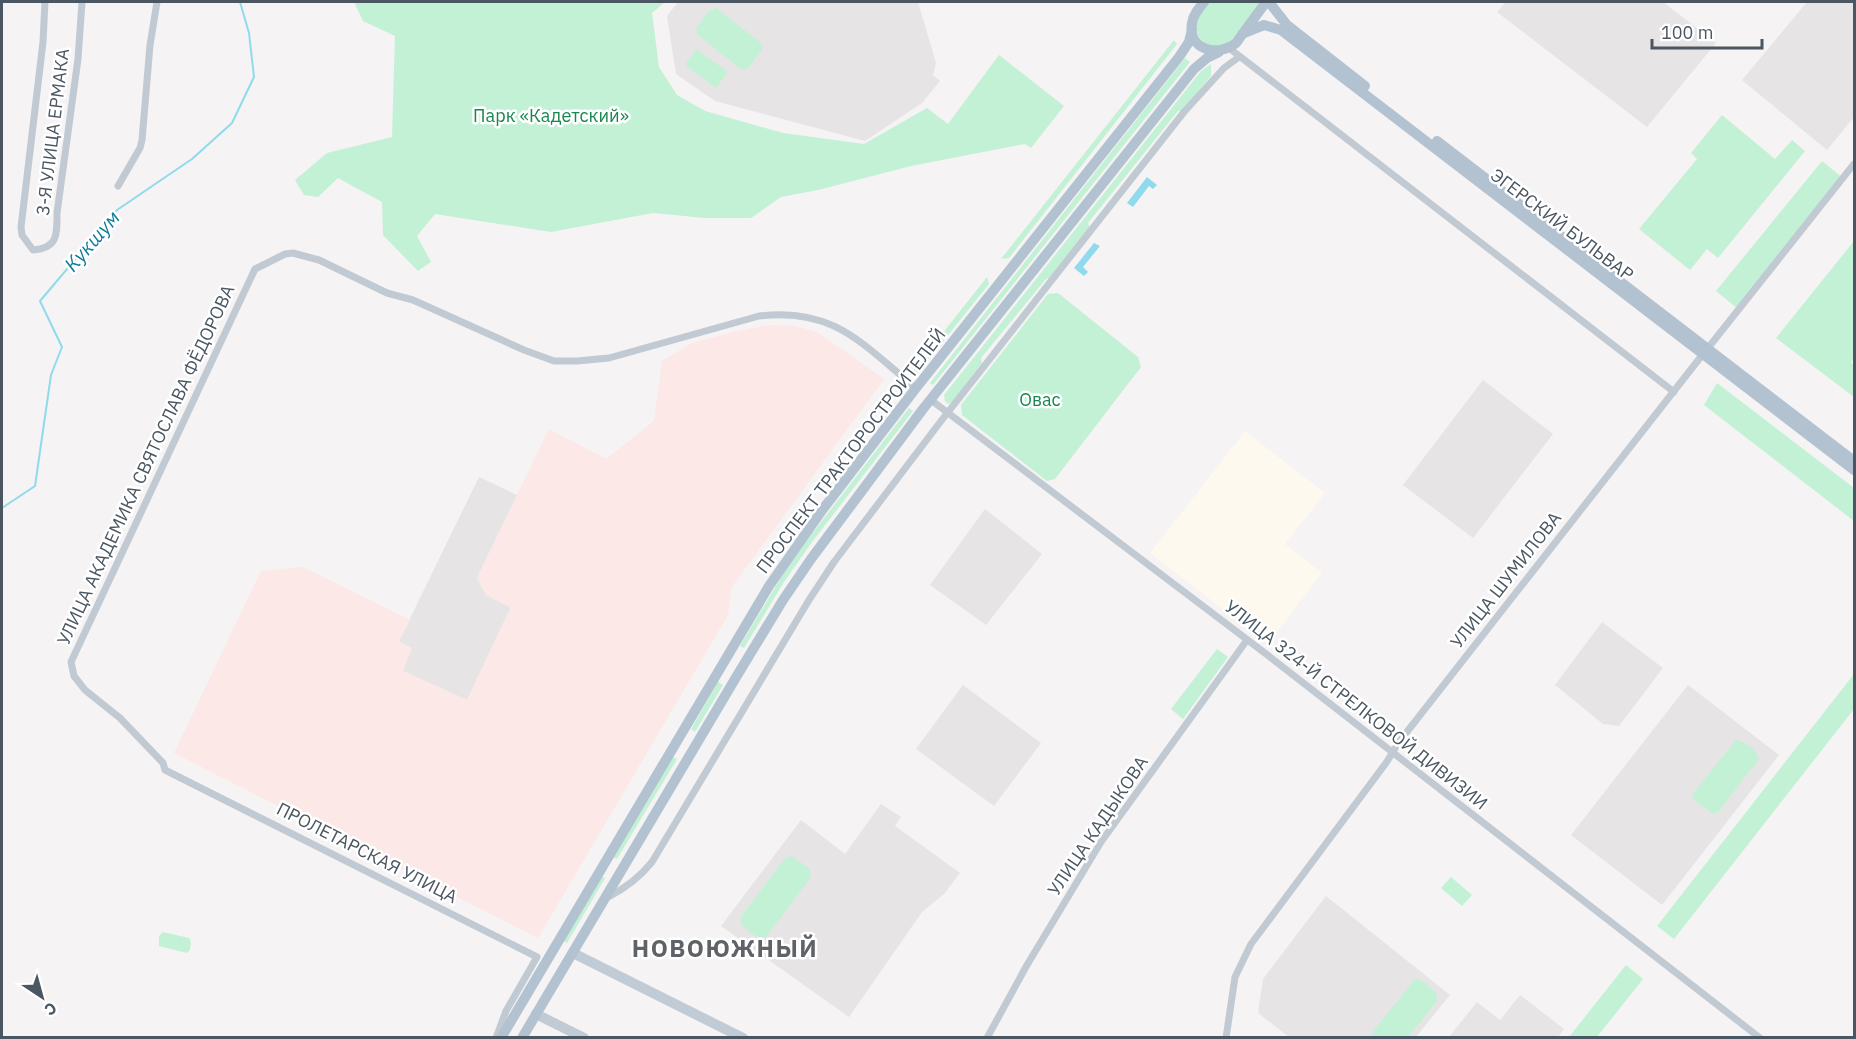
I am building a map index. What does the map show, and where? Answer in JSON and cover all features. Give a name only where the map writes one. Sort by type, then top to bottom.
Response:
[{"type":"main road","name":"ПРОСПЕКТ ТРАКТОРОСТРОИТЕЛЕЙ","points":[[501,1038],[769,586],[916,388],[1179,57],[1189,42],[1192,20],[1204,2]]},
{"type":"main road","name":"ПРОСПЕКТ ТРАКТОРОСТРОИТЕЛЕЙ","points":[[522,1038],[745,662],[811,559],[931,400],[1194,69],[1207,58],[1224,50],[1244,33],[1267,2]]},
{"type":"main road","name":"ЭГЕРСКИЙ БУЛЬВАР","points":[[1267,2],[1287,25],[1411,126]]},
{"type":"main road","name":"ЭГЕРСКИЙ БУЛЬВАР","points":[[1244,33],[1258,26],[1275,27],[1411,126],[1847,458],[1854,470]]},
{"type":"main road","points":[[1192,29],[1193,36],[1201,45],[1209,50],[1224,50]]},
{"type":"main road","points":[[916,388],[931,400]]},
{"type":"main road","points":[[730,653],[745,662]]},
{"type":"main road","points":[[677,741],[693,750]]},
{"type":"main road","points":[[603,866],[619,875]]},
{"type":"main road","points":[[554,949],[573,953]]},
{"type":"main road","points":[[524,999],[536,1014]]},
{"type":"street","name":"3-Я УЛИЦА ЕРМАКА","points":[[45,2],[44,42],[21,227],[22,236],[33,250],[50,246],[57,232],[57,213],[78,59],[82,2]]},
{"type":"street","points":[[118,186],[140,148],[150,45],[157,2]]},
{"type":"street","points":[[1224,50],[1239,57],[1674,392]]},
{"type":"street","points":[[605,898],[629,885],[652,862],[834,562],[948,412],[1192,103],[1224,68],[1239,57]]},
{"type":"street","name":"УЛИЦА ШУМИЛОВА","points":[[1226,1038],[1235,977],[1251,944],[1393,752],[1854,164]]},
{"type":"street","name":"УЛИЦА АКАДЕМИКА СВЯТОСЛАВА ФЁДОРОВА","points":[[165,770],[163,763],[120,718],[85,690],[74,676],[71,662],[255,269],[285,254],[320,260],[387,293],[413,300],[524,350],[554,361],[577,362],[609,358],[759,316],[782,313],[800,315],[836,325],[916,388]]},
{"type":"street","name":"УЛИЦА 324-Й СТРЕЛКОВОЙ ДИВИЗИИ","points":[[931,400],[1393,752],[1760,1038]]},
{"type":"street","name":"УЛИЦА КАДЫКОВА","points":[[987,1038],[1101,842],[1247,640]]},
{"type":"street","name":"ПРОЛЕТАРСКАЯ УЛИЦА","points":[[165,770],[537,957]]},
{"type":"street","points":[[496,1038],[506,1011],[537,957],[554,949]]},
{"type":"street","points":[[573,953],[743,1038]]},
{"type":"street","points":[[536,1014],[584,1038]]},
{"type":"shaded area","points":[[678,2],[918,2],[936,63],[933,75],[940,81],[922,103],[865,141],[715,101],[676,74],[667,16]]},
{"type":"shaded area","points":[[1506,2],[1663,2],[1716,43],[1647,127],[1497,12]]},
{"type":"shaded area","points":[[1807,2],[1854,2],[1854,117],[1827,150],[1742,80]]},
{"type":"shaded area","points":[[769,325],[795,326],[817,332],[884,379],[731,588],[728,615],[538,938],[174,753],[261,571],[303,567],[410,620],[399,641],[412,648],[403,671],[467,700],[511,608],[486,595],[477,578],[549,429],[606,459],[654,421],[662,361],[692,343]]},
{"type":"shaded area","points":[[1483,380],[1553,434],[1473,538],[1403,485]]},
{"type":"shaded area","points":[[1245,431],[1325,493],[1285,544],[1322,573],[1268,644],[1150,553]]},
{"type":"shaded area","points":[[479,477],[517,495],[477,578],[486,595],[511,607],[467,700],[403,671],[399,641]]},
{"type":"shaded area","points":[[985,509],[1042,554],[986,625],[930,585]]},
{"type":"shaded area","points":[[1602,622],[1663,668],[1619,726],[1603,724],[1555,685]]},
{"type":"shaded area","points":[[963,685],[1041,743],[994,806],[916,749]]},
{"type":"shaded area","points":[[1688,685],[1779,755],[1662,905],[1571,835]]},
{"type":"shaded area","points":[[881,804],[901,817],[895,826],[960,873],[944,894],[922,912],[849,1017],[721,926],[801,820],[845,854]]},
{"type":"shaded area","points":[[1326,896],[1450,995],[1416,1037],[1289,1037],[1258,1013],[1263,979]]},
{"type":"shaded area","points":[[1520,995],[1564,1029],[1558,1037],[1449,1037],[1477,1002],[1500,1020]]},
{"type":"green space","name":"Парк «Кадетский»","points":[[354,2],[665,2],[652,13],[659,67],[677,95],[705,111],[783,133],[864,144],[927,108],[948,124],[999,55],[1064,106],[1031,148],[1025,144],[911,166],[781,197],[751,218],[705,218],[653,213],[551,232],[435,214],[417,236],[431,262],[418,271],[383,235],[382,202],[338,178],[318,197],[304,195],[295,180],[327,153],[392,137],[395,36],[363,21]]},
{"type":"green space","points":[[1209,2],[1261,2],[1237,34],[1226,44],[1216,46],[1202,40],[1195,27],[1198,16]]},
{"type":"green space","points":[[716,8],[761,43],[762,50],[748,68],[742,70],[698,35],[696,28],[710,10]]},
{"type":"green space","points":[[1174,40],[1177,44],[1009,258],[1001,259]]},
{"type":"green space","points":[[696,49],[728,72],[716,88],[685,65]]},
{"type":"green space","points":[[1185,58],[1190,62],[933,385],[930,383]]},
{"type":"green space","points":[[1211,64],[1211,76],[1182,111],[1178,111],[1088,223],[1090,228],[981,358],[982,363],[952,402],[948,404],[944,395],[1201,71]]},
{"type":"green space","points":[[1722,115],[1775,159],[1792,140],[1805,151],[1718,258],[1707,249],[1690,270],[1639,229],[1697,159],[1691,153]]},
{"type":"green space","points":[[1822,161],[1843,178],[1738,309],[1716,291]]},
{"type":"green space","points":[[1854,241],[1854,358],[1851,362],[1854,365],[1854,397],[1776,338]]},
{"type":"green space","points":[[987,277],[989,284],[916,375],[912,372]]},
{"type":"green space","name":"Овас","points":[[1058,293],[1138,357],[1141,367],[1055,479],[1047,481],[962,415],[961,405],[1048,294]]},
{"type":"green space","points":[[1717,383],[1854,488],[1854,521],[1704,405]]},
{"type":"green space","points":[[909,408],[913,411],[812,542],[784,582],[744,648],[740,646],[780,579],[808,539]]},
{"type":"green space","points":[[1217,649],[1228,657],[1183,719],[1171,709]]},
{"type":"green space","points":[[1854,674],[1854,709],[1674,939],[1657,926]]},
{"type":"green space","points":[[718,682],[723,685],[695,732],[691,729]]},
{"type":"green space","points":[[1736,740],[1750,746],[1759,759],[1718,812],[1713,814],[1694,800],[1692,795]]},
{"type":"green space","points":[[673,757],[677,759],[617,859],[613,857]]},
{"type":"green space","points":[[791,856],[809,868],[811,877],[766,937],[758,938],[742,926],[740,918],[785,858]]},
{"type":"green space","points":[[602,876],[605,878],[567,943],[563,941]]},
{"type":"green space","points":[[1451,877],[1472,895],[1462,906],[1441,888]]},
{"type":"green space","points":[[163,932],[189,938],[190,950],[187,953],[159,946],[159,936]]},
{"type":"green space","points":[[1626,965],[1643,979],[1597,1037],[1569,1037]]},
{"type":"green space","points":[[1415,979],[1421,980],[1436,992],[1437,1001],[1408,1037],[1372,1037],[1373,1031]]},
{"type":"water","points":[[1147,177],[1157,185],[1153,189],[1149,186],[1133,207],[1127,203]]},
{"type":"water","points":[[1094,243],[1100,246],[1083,267],[1088,272],[1084,276],[1074,268]]},
{"type":"waterway","name":"Кукшум","points":[[2,508],[35,486],[51,375],[62,347],[40,301],[117,210],[192,159],[232,123],[254,77],[249,33],[240,2]]},
{"type":"district","name":"НОВОЮЖНЫЙ","points":[[725,949]]}]
